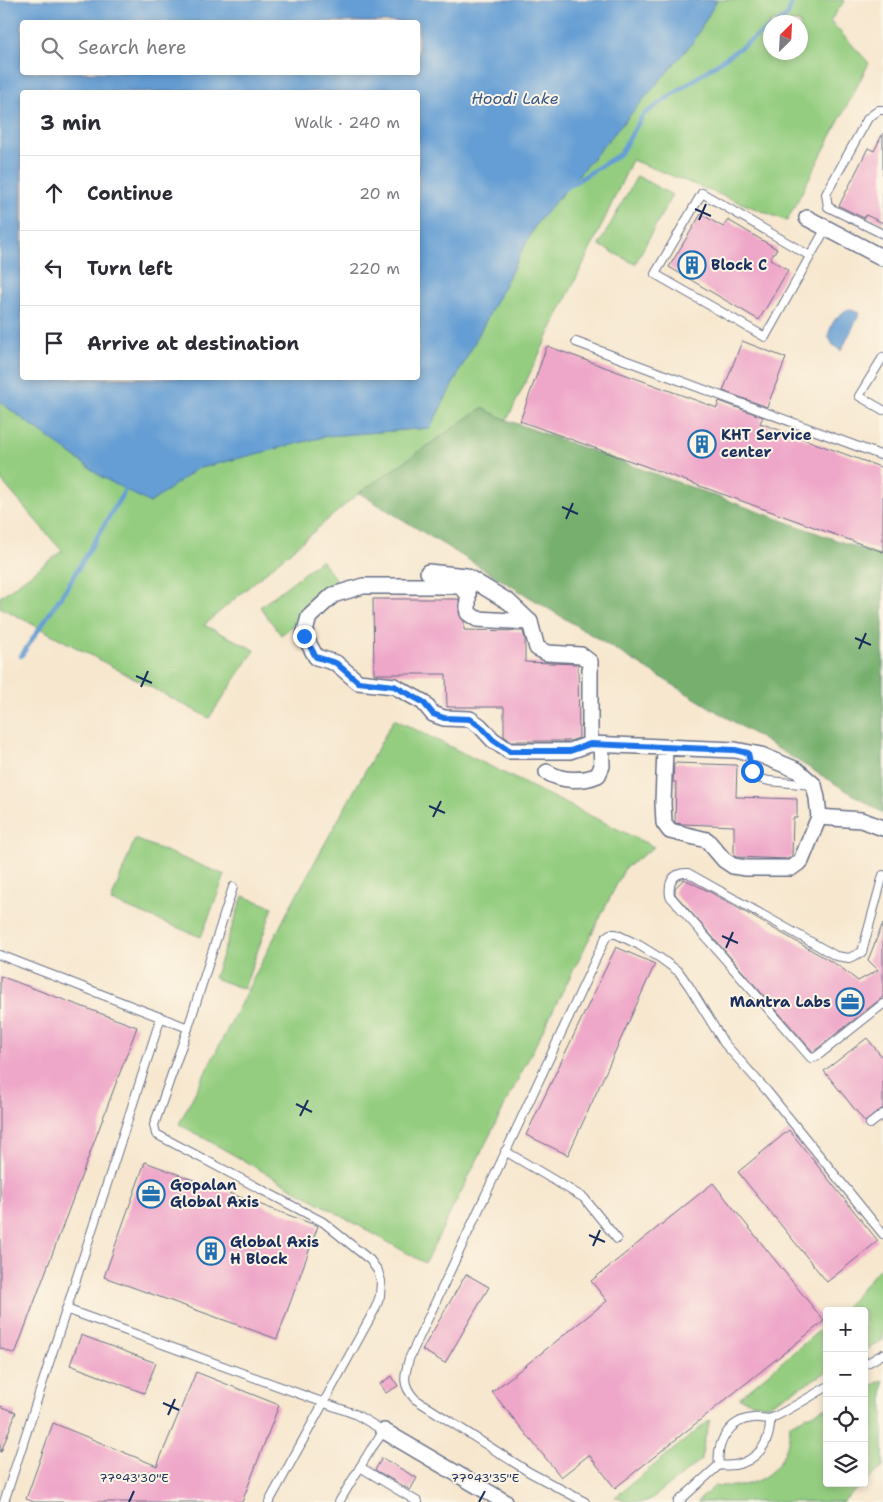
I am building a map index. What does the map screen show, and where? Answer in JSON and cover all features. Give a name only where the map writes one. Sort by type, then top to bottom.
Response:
[{"type":"street","points":[[807,218],[883,258]]},
{"type":"street","points":[[428,572],[466,576],[509,602],[530,622],[537,648],[547,652],[581,654],[590,662],[596,744],[602,766],[598,775],[588,779],[557,778],[547,772]]},
{"type":"street","points":[[530,622],[477,619],[468,613],[468,593],[458,586],[363,586],[333,595],[309,617],[304,636],[316,657],[336,663],[358,682],[394,686],[423,702],[433,714],[444,718],[470,719],[480,726],[493,740],[509,751],[570,751],[596,744],[735,750],[761,755],[797,770],[814,785],[819,817],[800,861],[791,868],[746,868],[733,866],[724,860],[707,840],[670,831],[664,823],[665,748]]},
{"type":"street","points":[[819,817],[861,820],[883,828]]},
{"type":"street","points":[[384,1431],[506,1502]]},
{"type":"lane","points":[[883,110],[879,110],[868,118],[826,194],[828,207],[883,234]]},
{"type":"lane","points":[[810,256],[702,193],[655,274],[765,337],[826,228]]},
{"type":"lane","points":[[576,342],[883,456]]},
{"type":"lane","points":[[883,357],[859,396],[883,410]]},
{"type":"lane","points":[[748,753],[754,777],[769,781],[814,785]]},
{"type":"lane","points":[[883,875],[862,952],[849,958],[836,956],[688,873],[680,873],[675,876],[669,891],[670,896],[811,1058],[816,1057],[883,1004]]},
{"type":"lane","points":[[233,887],[188,1028],[154,1125],[156,1134],[322,1222],[370,1260],[378,1271],[381,1280],[380,1296],[375,1309],[269,1502]]},
{"type":"lane","points":[[585,1502],[529,1472],[415,1399],[408,1391],[404,1382],[409,1360],[606,937],[610,934],[616,934],[660,958],[679,972],[690,986],[724,1043],[767,1091],[883,1234]]},
{"type":"lane","points":[[0,955],[188,1028]]},
{"type":"lane","points":[[4,1502],[161,1017]]},
{"type":"lane","points":[[870,1124],[883,1114]]},
{"type":"lane","points":[[505,1151],[584,1198],[618,1239]]},
{"type":"lane","points":[[66,1310],[355,1414],[384,1431],[339,1502]]},
{"type":"lane","points":[[868,1363],[883,1354]]},
{"type":"lane","points":[[719,1465],[719,1450],[724,1436],[736,1424],[752,1418],[770,1419],[823,1389]]},
{"type":"lane","points":[[678,1502],[719,1465],[736,1466],[757,1455],[766,1442],[770,1419]]},
{"type":"lane","points":[[360,1467],[418,1502]]},
{"type":"green space","points":[[717,0],[845,0],[830,21],[869,63],[787,221],[632,160],[507,420],[482,408],[359,493],[204,625],[255,650],[209,718],[0,607],[0,597],[62,551],[0,479],[0,402],[102,477],[150,503],[196,469],[327,436],[430,428],[536,224],[693,42]]},
{"type":"green space","points":[[637,176],[672,195],[635,264],[599,245]]},
{"type":"green space","points":[[482,408],[507,420],[883,557],[883,813],[359,493]]},
{"type":"green space","points":[[321,560],[342,588],[281,635],[260,607]]},
{"type":"green space","points":[[394,719],[654,847],[625,868],[425,1263],[179,1124],[292,903]]},
{"type":"green space","points":[[135,839],[225,875],[201,937],[111,901]]},
{"type":"green space","points":[[243,896],[273,907],[244,989],[214,978]]},
{"type":"green space","points":[[883,1264],[883,1340],[868,1349],[868,1307],[845,1307]]},
{"type":"green space","points":[[823,1327],[823,1374],[766,1406],[739,1398]]},
{"type":"green space","points":[[883,1380],[883,1467],[868,1480],[868,1397],[868,1387]]},
{"type":"green space","points":[[823,1409],[823,1487],[860,1487],[842,1502],[697,1502],[716,1485],[745,1485],[769,1474],[778,1464],[784,1453],[789,1440],[790,1424]]},
{"type":"green space","points":[[710,1420],[701,1460],[647,1502],[627,1502],[615,1497]]},
{"type":"water","name":"Hoodi Lake","points":[[0,0],[717,0],[693,42],[536,224],[430,428],[327,436],[196,469],[150,503],[102,477],[0,402]]},
{"type":"water","points":[[848,309],[860,313],[841,351],[833,345],[828,336],[835,320]]},
{"type":"building","points":[[883,133],[883,223],[866,215],[864,218],[839,206],[868,148],[874,151]]},
{"type":"building","name":"Block C","points":[[701,214],[723,227],[728,220],[777,249],[770,259],[788,270],[759,320],[669,267]]},
{"type":"building","points":[[742,341],[786,358],[767,407],[723,391]]},
{"type":"building","name":"KHT Service center","points":[[547,346],[717,408],[719,401],[763,417],[760,423],[883,468],[883,552],[520,421]]},
{"type":"building","points":[[373,599],[459,599],[459,613],[464,621],[464,630],[523,631],[525,662],[578,664],[579,738],[570,741],[511,741],[504,736],[504,707],[447,707],[446,674],[374,674]]},
{"type":"building","points":[[674,763],[737,765],[736,797],[797,799],[797,818],[793,818],[792,856],[788,859],[736,857],[734,855],[734,826],[675,823],[676,782],[673,782]]},
{"type":"building","points":[[684,879],[839,966],[858,981],[878,970],[868,960],[883,923],[883,997],[813,1052],[675,894],[675,888]]},
{"type":"building","points":[[616,947],[655,964],[568,1155],[526,1135]]},
{"type":"building","points":[[0,976],[137,1027],[15,1354],[0,1348]]},
{"type":"building","points":[[867,1038],[883,1058],[883,1108],[865,1122],[824,1071]]},
{"type":"building","points":[[789,1130],[878,1241],[827,1282],[738,1172]]},
{"type":"building","name":"Global Axis H Block","points":[[145,1162],[318,1226],[277,1339],[104,1277]]},
{"type":"building","points":[[713,1183],[823,1322],[615,1488],[589,1455],[561,1477],[492,1392],[607,1301],[591,1281]]},
{"type":"building","points":[[466,1274],[489,1287],[445,1363],[422,1350]]},
{"type":"building","points":[[81,1335],[156,1363],[144,1393],[70,1365]]},
{"type":"building","points":[[196,1372],[279,1405],[242,1502],[34,1502],[26,1499],[53,1423],[157,1466]]},
{"type":"building","points":[[392,1376],[398,1386],[386,1393],[380,1384]]},
{"type":"building","points":[[0,1406],[16,1412],[1,1452],[0,1452]]},
{"type":"building","points":[[382,1458],[417,1478],[410,1490],[375,1470]]},
{"type":"waterway","points":[[788,15],[792,0]]},
{"type":"waterway","points":[[564,189],[620,154],[643,115],[763,32]]},
{"type":"waterway","points":[[21,656],[66,589],[128,485]]},
{"type":"place","name":"Block C","points":[[692,265]]},
{"type":"place","name":"KHT Service center","points":[[702,444]]},
{"type":"place","name":"Mantra Labs","points":[[850,1002]]},
{"type":"place","name":"Gopalan Global Axis","points":[[151,1194]]},
{"type":"place","name":"Global Axis H Block","points":[[211,1251]]},
{"type":"route","points":[[304,636],[316,657],[336,663],[358,682],[394,686],[423,702],[433,714],[444,718],[470,719],[480,726],[493,740],[509,751],[570,751],[590,744],[735,750],[748,753],[752,771]]}]
